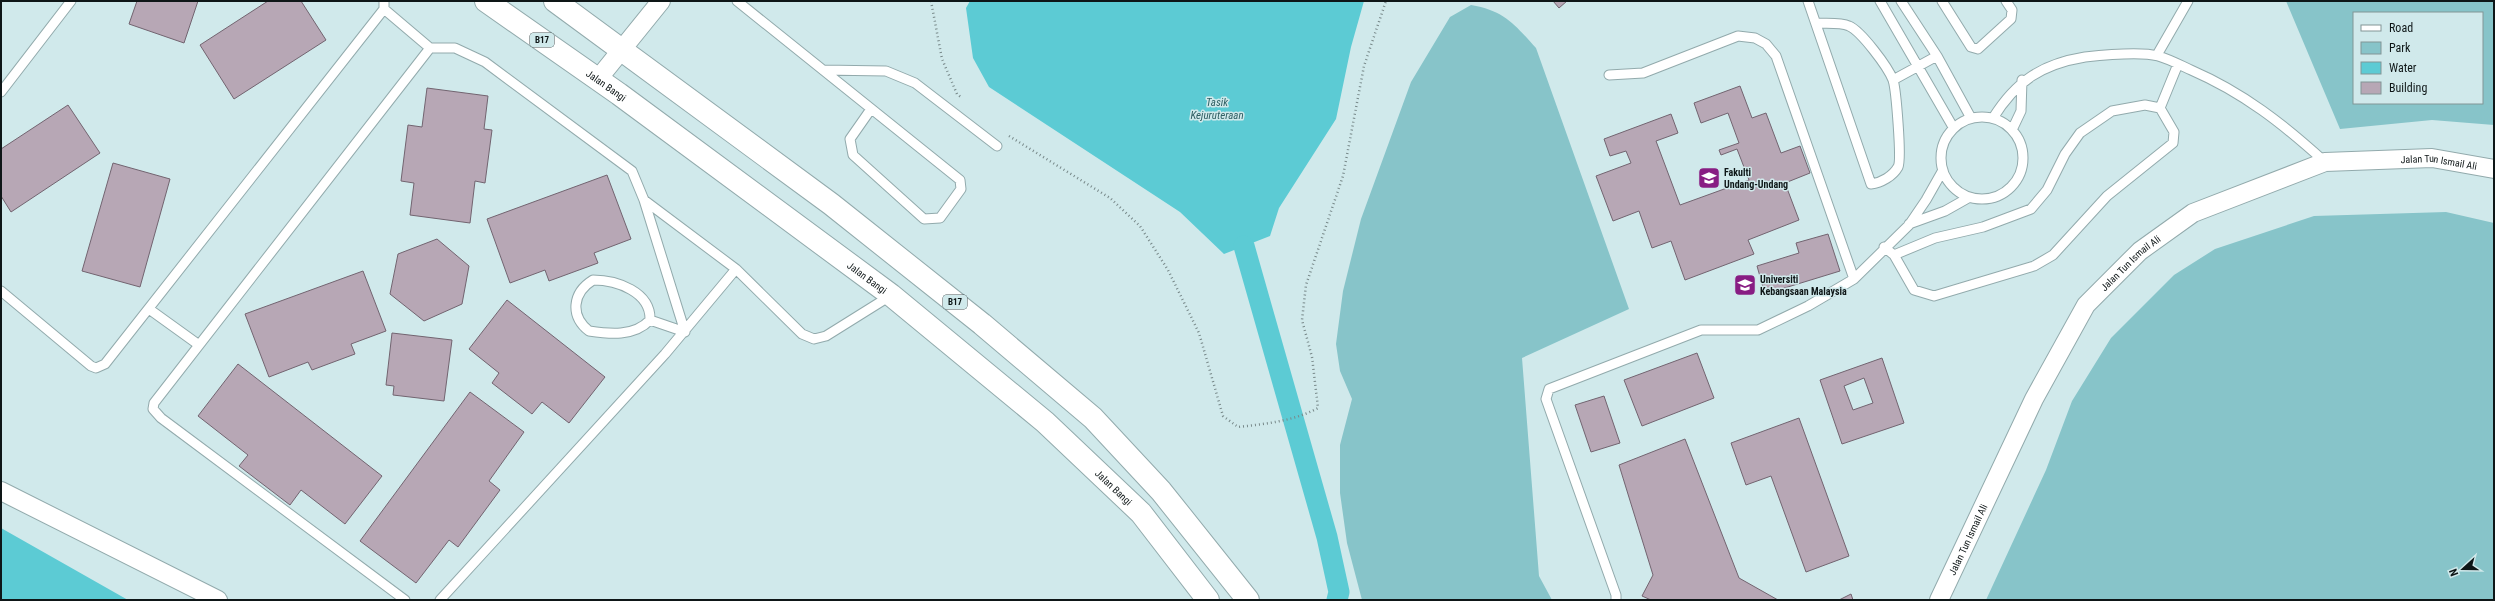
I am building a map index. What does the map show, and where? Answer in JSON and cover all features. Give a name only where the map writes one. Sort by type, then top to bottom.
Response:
[{"type":"main road","name":"Jalan Bangi","points":[[486,1],[598,79],[891,295],[1045,422],[1141,513],[1208,600]]},
{"type":"main road","name":"B17","points":[[555,1],[831,204],[982,324],[1093,418],[1161,491],[1248,600]]},
{"type":"street","points":[[598,79],[661,1]]},
{"type":"street","name":"Jalan Tun Ismail Ali","points":[[1939,600],[2034,399],[2086,305],[2140,251],[2193,213],[2326,162],[2432,158],[2494,169]]},
{"type":"street","points":[[1,491],[218,600]]},
{"type":"lane","points":[[1,92],[71,1]]},
{"type":"lane","points":[[737,1],[960,180],[961,189],[940,218],[924,219],[853,155],[850,139],[871,109]]},
{"type":"lane","points":[[1808,1],[1871,184],[1888,177],[1899,166],[1900,151],[1893,80],[1867,42],[1849,26],[1816,23]]},
{"type":"lane","points":[[1880,1],[1953,127]]},
{"type":"lane","points":[[1901,1],[1937,56],[1971,118]]},
{"type":"lane","points":[[1942,1],[1971,47],[1978,49],[2011,18],[2012,10],[2006,1]]},
{"type":"lane","points":[[2157,55],[2188,1]]},
{"type":"lane","points":[[1,291],[91,366],[96,368],[109,361],[384,5],[430,48],[455,48],[485,62],[632,171],[644,200],[676,297],[685,332]]},
{"type":"lane","points":[[1609,75],[1643,73],[1738,36],[1755,38],[1766,44],[1776,56],[1854,279]]},
{"type":"lane","points":[[405,600],[156,414],[153,409],[154,403],[430,48]]},
{"type":"lane","points":[[1994,118],[2004,101],[2022,80],[2065,60],[2103,55],[2157,55],[2235,91],[2280,122],[2326,162]]},
{"type":"lane","points":[[1893,80],[1937,56]]},
{"type":"lane","points":[[2160,108],[2178,64]]},
{"type":"lane","points":[[823,70],[886,71],[915,84],[997,146]]},
{"type":"lane","points":[[2012,130],[2021,110],[2022,80]]},
{"type":"lane","points":[[1884,247],[1894,255],[1914,290],[1934,296],[2034,266],[2053,255],[2107,196],[2173,143],[2174,132],[2160,108],[2145,105],[2112,111],[2080,133],[2065,154],[2047,190],[2031,209],[1983,226],[1935,238],[1894,255]]},
{"type":"lane","points":[[1909,225],[1945,211],[1968,198],[1983,199],[2002,195],[2016,182],[2023,165],[2022,146],[2012,130],[1994,118],[1982,116],[1971,118],[1953,127],[1943,146],[1941,160],[1943,170],[1951,185],[1968,198]]},
{"type":"lane","points":[[1618,598],[1546,399],[1549,389],[1701,330],[1758,330],[1808,306],[1854,279],[1884,247],[1909,225],[1926,200],[1943,170]]},
{"type":"lane","points":[[644,200],[736,269],[802,334],[814,339],[826,336],[891,295]]},
{"type":"lane","points":[[440,600],[685,332],[736,269]]},
{"type":"lane","points":[[593,280],[602,280],[621,285],[641,297],[650,313],[650,320],[644,326],[629,332],[615,334],[589,331],[578,318],[576,300],[585,285],[593,280]]},
{"type":"lane","points":[[149,309],[199,345]]},
{"type":"lane","points":[[650,320],[685,332]]},
{"type":"path","points":[[930,1],[942,59],[957,94],[963,99]]},
{"type":"path","points":[[1004,133],[1110,198],[1140,226],[1168,270],[1200,333],[1223,416],[1238,427],[1275,422],[1308,413],[1318,408],[1312,357],[1302,320],[1306,285],[1343,176],[1364,66],[1386,1]]},
{"type":"green space","points":[[2286,1],[2494,1],[2494,125],[2432,120],[2340,129]]},
{"type":"green space","points":[[1471,5],[1501,15],[1515,25],[1536,48],[1629,309],[1522,358],[1539,576],[1552,600],[1362,600],[1347,543],[1340,493],[1340,445],[1352,399],[1340,371],[1336,344],[1343,291],[1361,219],[1411,82],[1450,17]]},
{"type":"green space","points":[[2446,212],[2494,223],[2494,600],[1986,600],[2046,470],[2072,401],[2111,338],[2174,275],[2215,249],[2314,216]]},
{"type":"water","name":"Tasik Kejuruteraan","points":[[970,1],[1364,1],[1351,47],[1336,119],[1279,208],[1270,236],[1224,254],[1180,212],[989,87],[973,58],[966,8]]},
{"type":"water","points":[[1,528],[128,600],[1,600]]},
{"type":"building","points":[[137,1],[198,1],[184,43],[129,24]]},
{"type":"building","points":[[268,1],[301,1],[326,40],[234,99],[200,45]]},
{"type":"building","points":[[1553,1],[1567,1],[1559,8]]},
{"type":"building","points":[[1740,86],[1752,118],[1766,113],[1781,153],[1800,146],[1810,173],[1785,183],[1799,220],[1748,240],[1754,254],[1685,280],[1671,241],[1652,248],[1639,211],[1613,221],[1596,176],[1631,163],[1626,151],[1610,156],[1604,139],[1671,114],[1678,133],[1656,141],[1680,205],[1749,180],[1737,149],[1721,155],[1719,150],[1739,143],[1728,113],[1701,123],[1694,103]]},
{"type":"building","points":[[427,88],[488,96],[484,129],[492,130],[485,183],[475,181],[470,223],[410,215],[414,183],[401,181],[408,125],[422,127]]},
{"type":"building","points":[[68,105],[100,153],[11,212],[1,196],[1,149]]},
{"type":"building","points":[[113,163],[170,179],[140,287],[82,271]]},
{"type":"building","points":[[607,175],[631,239],[594,253],[598,263],[549,281],[545,270],[510,283],[487,219]]},
{"type":"building","points":[[1828,234],[1840,271],[1765,294],[1757,266],[1799,253],[1796,243]]},
{"type":"building","points":[[437,239],[469,266],[462,304],[424,321],[390,294],[398,254]]},
{"type":"building","points":[[363,271],[386,331],[351,344],[355,354],[312,370],[308,362],[269,377],[245,314]]},
{"type":"building","points":[[507,300],[605,377],[569,423],[542,402],[532,414],[492,383],[499,373],[469,349]]},
{"type":"building","points":[[392,333],[452,340],[444,401],[393,395],[394,386],[386,385]]},
{"type":"building","points":[[1697,353],[1714,398],[1642,426],[1624,380]]},
{"type":"building","points":[[1882,358],[1904,423],[1842,444],[1820,380]],"holes":[[[1864,378],[1873,403],[1853,410],[1844,386]]]},
{"type":"building","points":[[238,364],[382,476],[345,524],[301,490],[290,505],[239,466],[248,455],[198,416]]},
{"type":"building","points":[[470,392],[524,432],[489,481],[500,490],[458,547],[449,540],[416,583],[360,541]]},
{"type":"building","points":[[1604,396],[1620,443],[1591,452],[1575,405]]},
{"type":"building","points":[[1799,418],[1849,556],[1806,572],[1771,476],[1746,485],[1731,443]]},
{"type":"building","points":[[1685,439],[1739,578],[1778,600],[1651,600],[1642,596],[1653,575],[1619,465]]},
{"type":"building","points":[[1851,594],[1853,600],[1839,600]]},
{"type":"waterway","points":[[1244,246],[1327,537],[1339,592],[1337,600]]},
{"type":"place","name":"Fakulti Undang-Undang","points":[[1709,178]]},
{"type":"place","name":"Universiti Kebangsaan Malaysia","points":[[1745,285]]}]
